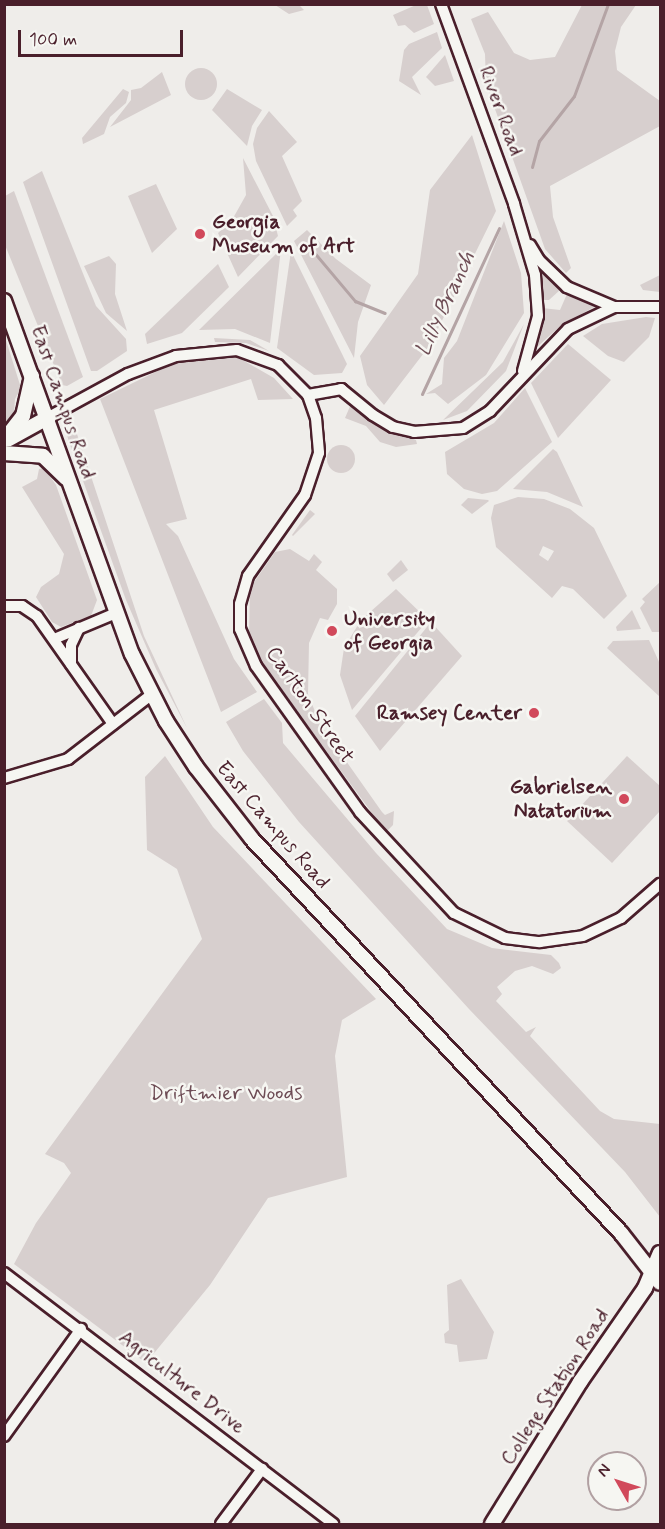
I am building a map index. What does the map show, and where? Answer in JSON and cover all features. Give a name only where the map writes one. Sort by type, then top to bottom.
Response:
[{"type":"main road","name":"East Campus Road","points":[[4,301],[49,417],[68,479],[116,613],[152,694],[196,767],[252,839],[658,1276]]},
{"type":"main road","points":[[4,441],[23,416],[32,374]]},
{"type":"main road","name":"Carlton Street","points":[[4,441],[49,417]]},
{"type":"main road","points":[[4,453],[43,456],[68,479]]},
{"type":"main road","name":"College Station Road","points":[[492,1524],[580,1382],[658,1276],[660,1253]]},
{"type":"street","name":"River Road","points":[[441,4],[522,231],[535,275],[538,304],[522,374]]},
{"type":"street","name":"River Road","points":[[522,231],[539,260],[560,282],[580,295],[614,307],[660,307]]},
{"type":"street","name":"River Road","points":[[308,395],[341,389],[393,427],[440,433],[463,428],[490,411],[522,374],[568,329],[614,307]]},
{"type":"street","name":"Carlton Street","points":[[49,417],[128,374],[176,356],[205,351],[237,350],[258,355],[278,365],[308,395],[319,435],[315,473],[305,495],[248,576],[240,604],[240,629],[256,666],[347,795],[403,862],[454,913],[506,938],[540,942],[583,936],[621,918],[660,884]]},
{"type":"street","points":[[4,606],[16,605],[32,611],[112,724]]},
{"type":"street","points":[[54,639],[116,613]]},
{"type":"street","points":[[71,664],[71,645],[79,628]]},
{"type":"street","points":[[4,778],[68,759],[152,694]]},
{"type":"street","name":"Agriculture Drive","points":[[4,1273],[81,1329],[333,1524]]},
{"type":"street","points":[[4,1436],[81,1329]]},
{"type":"street","points":[[221,1524],[262,1469]]},
{"type":"green space","points":[[275,5],[299,5],[304,10],[289,14]]},
{"type":"green space","points":[[416,5],[427,5],[434,24],[414,33],[405,25],[398,26],[393,15]]},
{"type":"green space","points":[[582,5],[636,5],[621,27],[615,51],[617,70],[660,101],[660,126],[550,186],[553,217],[571,268],[566,273],[545,249],[486,84],[485,54],[471,19],[488,12],[514,53],[530,60],[555,57]]},
{"type":"green space","points":[[437,32],[442,48],[412,77],[421,95],[399,81],[404,50],[409,44]]},
{"type":"green space","points":[[445,55],[454,81],[435,86],[426,77]]},
{"type":"green space","points":[[201,68],[212,73],[217,84],[212,95],[201,100],[190,95],[185,84],[190,73]]},
{"type":"green space","points":[[162,72],[171,95],[110,127],[131,100],[131,90],[141,88]]},
{"type":"green space","points":[[123,89],[129,92],[126,103],[110,117],[104,134],[83,144],[82,138]]},
{"type":"green space","points":[[227,89],[262,110],[252,126],[247,146],[212,110]]},
{"type":"green space","points":[[269,111],[297,142],[282,156],[302,201],[293,210],[297,216],[287,226],[256,161],[253,144],[257,128]]},
{"type":"green space","points":[[472,135],[496,211],[430,345],[384,405],[367,385],[360,356],[418,274],[430,190]]},
{"type":"green space","points":[[243,158],[273,216],[278,236],[238,277],[218,233],[232,220],[246,195]]},
{"type":"green space","points":[[42,171],[96,306],[126,339],[127,351],[97,371],[91,371],[23,182]]},
{"type":"green space","points":[[156,184],[177,229],[152,253],[128,196]]},
{"type":"green space","points":[[14,191],[83,377],[67,386],[62,385],[5,245],[5,196]]},
{"type":"green space","points":[[504,221],[521,273],[524,313],[486,375],[448,404],[435,393],[426,394],[442,384],[444,358],[457,341]]},
{"type":"green space","points":[[307,230],[336,259],[371,285],[358,322],[354,358],[294,241]]},
{"type":"green space","points":[[281,249],[270,343],[235,329],[199,330]]},
{"type":"green space","points":[[291,251],[347,364],[342,373],[314,375],[277,348]]},
{"type":"green space","points":[[109,256],[116,264],[115,294],[127,331],[106,313],[84,266]]},
{"type":"green space","points":[[218,264],[229,287],[182,333],[147,344],[145,334]]},
{"type":"green space","points":[[543,273],[560,290],[549,300],[542,300],[539,274]]},
{"type":"green space","points":[[660,275],[660,292],[643,290],[640,285]]},
{"type":"green space","points":[[567,294],[596,306],[560,326],[535,349],[542,308],[560,310]]},
{"type":"green space","points":[[646,317],[655,318],[649,337],[624,362],[608,356],[583,336],[602,324]]},
{"type":"green space","points":[[524,324],[506,371],[467,411],[443,420],[503,362]]},
{"type":"green space","points":[[5,337],[21,388],[15,399],[14,412],[5,424]]},
{"type":"green space","points":[[214,338],[250,340],[269,351],[246,343],[215,342]]},
{"type":"green space","points":[[568,344],[611,380],[558,438],[531,383]]},
{"type":"green space","points":[[234,355],[274,378],[293,399],[258,400],[251,379],[154,410],[187,519],[166,524],[178,536],[234,659],[257,692],[221,712],[100,399],[178,361]]},
{"type":"green space","points":[[525,388],[552,442],[497,491],[482,494],[464,489],[447,474],[445,452],[494,423]]},
{"type":"green space","points":[[351,404],[381,428],[416,440],[417,444],[396,447],[380,442],[366,426],[345,418]]},
{"type":"green space","points":[[75,428],[144,636],[187,728],[156,669],[126,600],[69,442],[67,435]]},
{"type":"green space","points":[[341,445],[351,449],[355,459],[351,469],[341,473],[331,469],[327,459],[331,449]]},
{"type":"green space","points":[[553,449],[557,452],[583,507],[547,492],[513,489]]},
{"type":"green space","points":[[44,468],[56,485],[97,600],[91,616],[61,627],[52,622],[36,597],[41,587],[59,574],[64,554],[22,487],[37,479],[39,469]]},
{"type":"green space","points":[[518,497],[544,499],[570,509],[594,528],[627,596],[604,619],[573,589],[562,586],[552,598],[496,547],[491,518],[494,505]],"holes":[[[543,546],[554,551],[548,561],[539,555]]]},
{"type":"green space","points":[[468,498],[489,501],[472,514],[461,505]]},
{"type":"green space","points":[[310,510],[315,514],[293,536],[292,535]]},
{"type":"green space","points":[[290,549],[309,561],[314,554],[322,562],[316,570],[337,589],[337,604],[328,620],[320,618],[309,643],[308,694],[320,724],[382,812],[385,815],[394,811],[393,825],[386,832],[271,676],[249,638],[250,588],[275,552]]},
{"type":"green space","points":[[401,560],[408,570],[393,582],[387,574]]},
{"type":"green space","points":[[660,582],[660,632],[652,632],[640,608],[645,602],[642,599]]},
{"type":"green space","points":[[396,589],[428,620],[352,710],[340,675],[344,648],[361,620]]},
{"type":"green space","points":[[632,610],[641,629],[617,631],[616,627]]},
{"type":"green space","points":[[431,622],[462,656],[380,751],[355,716]]},
{"type":"green space","points":[[649,640],[660,664],[660,697],[607,648],[613,641]]},
{"type":"green space","points":[[264,699],[282,723],[283,743],[376,853],[447,929],[492,948],[551,955],[559,963],[561,968],[553,974],[532,966],[515,971],[497,987],[502,994],[496,1001],[526,1032],[536,1027],[530,1036],[600,1111],[614,1119],[660,1124],[660,1217],[625,1172],[469,1009],[299,822],[243,751],[226,722]]},
{"type":"green space","name":"Driftmier Woods","points":[[165,756],[213,827],[376,999],[342,1020],[335,1056],[347,1177],[268,1198],[210,1285],[146,1363],[14,1264],[36,1223],[71,1173],[64,1163],[45,1154],[202,939],[177,869],[147,850],[145,777]]},
{"type":"green space","name":"Gabrielsen Natatorium","points":[[627,756],[660,786],[660,811],[612,863],[567,821]]},
{"type":"green space","points":[[461,1279],[494,1332],[487,1359],[459,1362],[457,1345],[445,1343],[444,1334],[449,1330],[447,1285]]},
{"type":"waterway","name":"Lilly Branch","points":[[532,167],[539,141],[574,96],[608,4]]},
{"type":"waterway","name":"Lilly Branch","points":[[422,394],[499,228]]},
{"type":"waterway","points":[[307,244],[355,301],[385,313]]},
{"type":"place","name":"Georgia Museum of Art","points":[[200,234]]},
{"type":"place","name":"University of Georgia","points":[[332,631]]},
{"type":"place","name":"Ramsey Center","points":[[534,713]]},
{"type":"place","name":"Gabrielsen Natatorium","points":[[624,799]]}]
